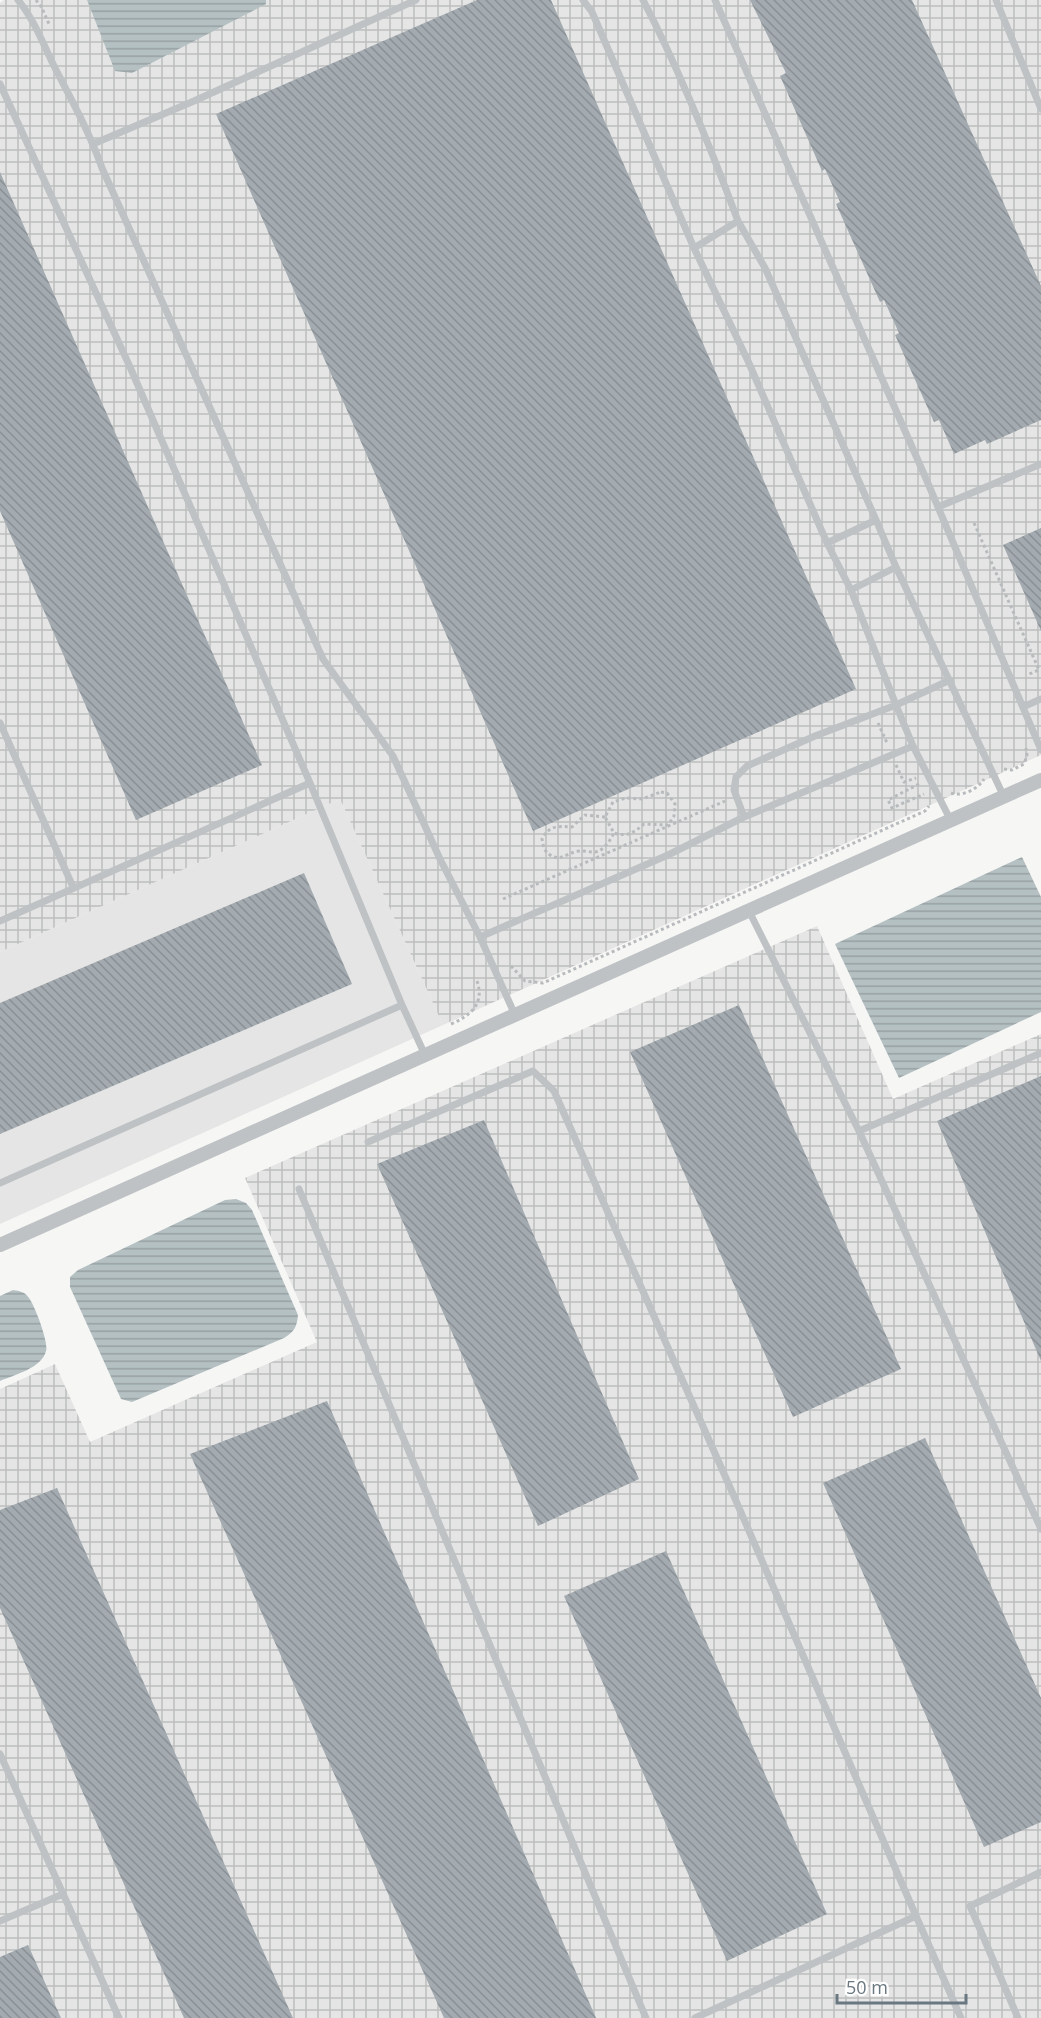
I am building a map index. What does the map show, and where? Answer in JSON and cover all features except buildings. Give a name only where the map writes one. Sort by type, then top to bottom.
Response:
[{"type":"street","points":[[1,1241],[515,1016],[1041,780]]},
{"type":"lane","points":[[18,0],[40,36],[93,144],[323,659],[393,756],[440,859],[480,937],[515,1016]]},
{"type":"lane","points":[[93,144],[194,101],[416,0]]},
{"type":"lane","points":[[583,0],[592,12],[694,248],[748,361],[827,543],[851,590],[913,746],[951,821]]},
{"type":"lane","points":[[643,0],[662,36],[706,137],[738,221],[765,268],[896,567],[1005,797]]},
{"type":"lane","points":[[714,0],[938,507],[1041,750]]},
{"type":"lane","points":[[996,0],[1041,109]]},
{"type":"lane","points":[[0,84],[130,367],[310,783],[402,1005],[426,1055]]},
{"type":"lane","points":[[694,248],[738,221]]},
{"type":"lane","points":[[938,507],[1041,464]]},
{"type":"lane","points":[[827,543],[876,520]]},
{"type":"lane","points":[[851,590],[896,567]]},
{"type":"lane","points":[[744,817],[734,790],[736,777],[747,766],[815,736],[896,705],[950,680]]},
{"type":"lane","points":[[1023,707],[1041,699]]},
{"type":"lane","points":[[0,723],[74,887]]},
{"type":"lane","points":[[480,937],[668,855],[744,817],[913,746]]},
{"type":"lane","points":[[0,921],[310,783]]},
{"type":"lane","points":[[749,911],[859,1131],[1041,1529]]},
{"type":"lane","points":[[0,1183],[402,1005]]},
{"type":"lane","points":[[859,1131],[1041,1053]]},
{"type":"lane","points":[[368,1142],[533,1071],[554,1091],[729,1485],[961,2018]]},
{"type":"lane","points":[[299,1189],[646,2018]]},
{"type":"lane","points":[[0,1754],[119,2018]]},
{"type":"lane","points":[[1018,2018],[970,1906],[1041,1872]]},
{"type":"lane","points":[[0,1922],[63,1894]]},
{"type":"lane","points":[[695,2018],[916,1916]]},
{"type":"path","points":[[36,0],[51,28]]},
{"type":"path","points":[[974,523],[1039,670],[1027,675]]},
{"type":"path","points":[[877,721],[887,743]]},
{"type":"path","points":[[1001,765],[1008,771],[1024,764],[1027,755],[1022,740]]},
{"type":"path","points":[[511,966],[525,981],[543,983],[925,811],[931,798],[928,793],[892,808],[888,800],[919,784],[916,777],[904,782],[896,764]]},
{"type":"path","points":[[948,790],[954,795],[961,794],[981,784],[984,780],[983,774]]},
{"type":"path","points":[[605,817],[613,802],[626,798],[642,799],[661,792],[667,793],[675,804],[674,816],[668,825]]},
{"type":"path","points":[[503,900],[726,800]]},
{"type":"path","points":[[605,817],[585,815],[572,827],[557,826],[542,839],[544,849],[554,857],[561,858],[577,851],[598,851],[604,848],[614,833]]},
{"type":"path","points":[[605,817],[614,833],[629,836],[644,824],[668,825]]},
{"type":"path","points":[[451,1024],[466,1018],[477,1004],[480,995],[477,981]]},
{"type":"shaded area","points":[[4,0],[1041,0],[1041,755],[443,1025],[340,799],[0,952],[0,3]]},
{"type":"shaded area","points":[[87,0],[266,0],[266,4],[132,73],[115,71]]},
{"type":"shaded area","points":[[340,799],[443,1025],[0,1224],[0,952]]},
{"type":"shaded area","points":[[1022,857],[1041,897],[1041,1012],[899,1078],[835,944]]},
{"type":"shaded area","points":[[817,926],[893,1099],[1041,1034],[1041,2018],[0,2018],[0,1389],[55,1364],[90,1442],[317,1342],[245,1178]]},
{"type":"shaded area","points":[[236,1199],[246,1203],[252,1210],[298,1315],[294,1329],[284,1338],[132,1402],[121,1399],[70,1287],[70,1277],[78,1270],[225,1200]]},
{"type":"shaded area","points":[[13,1290],[24,1293],[32,1302],[44,1333],[46,1351],[39,1362],[33,1366],[0,1381],[0,1296]]}]
